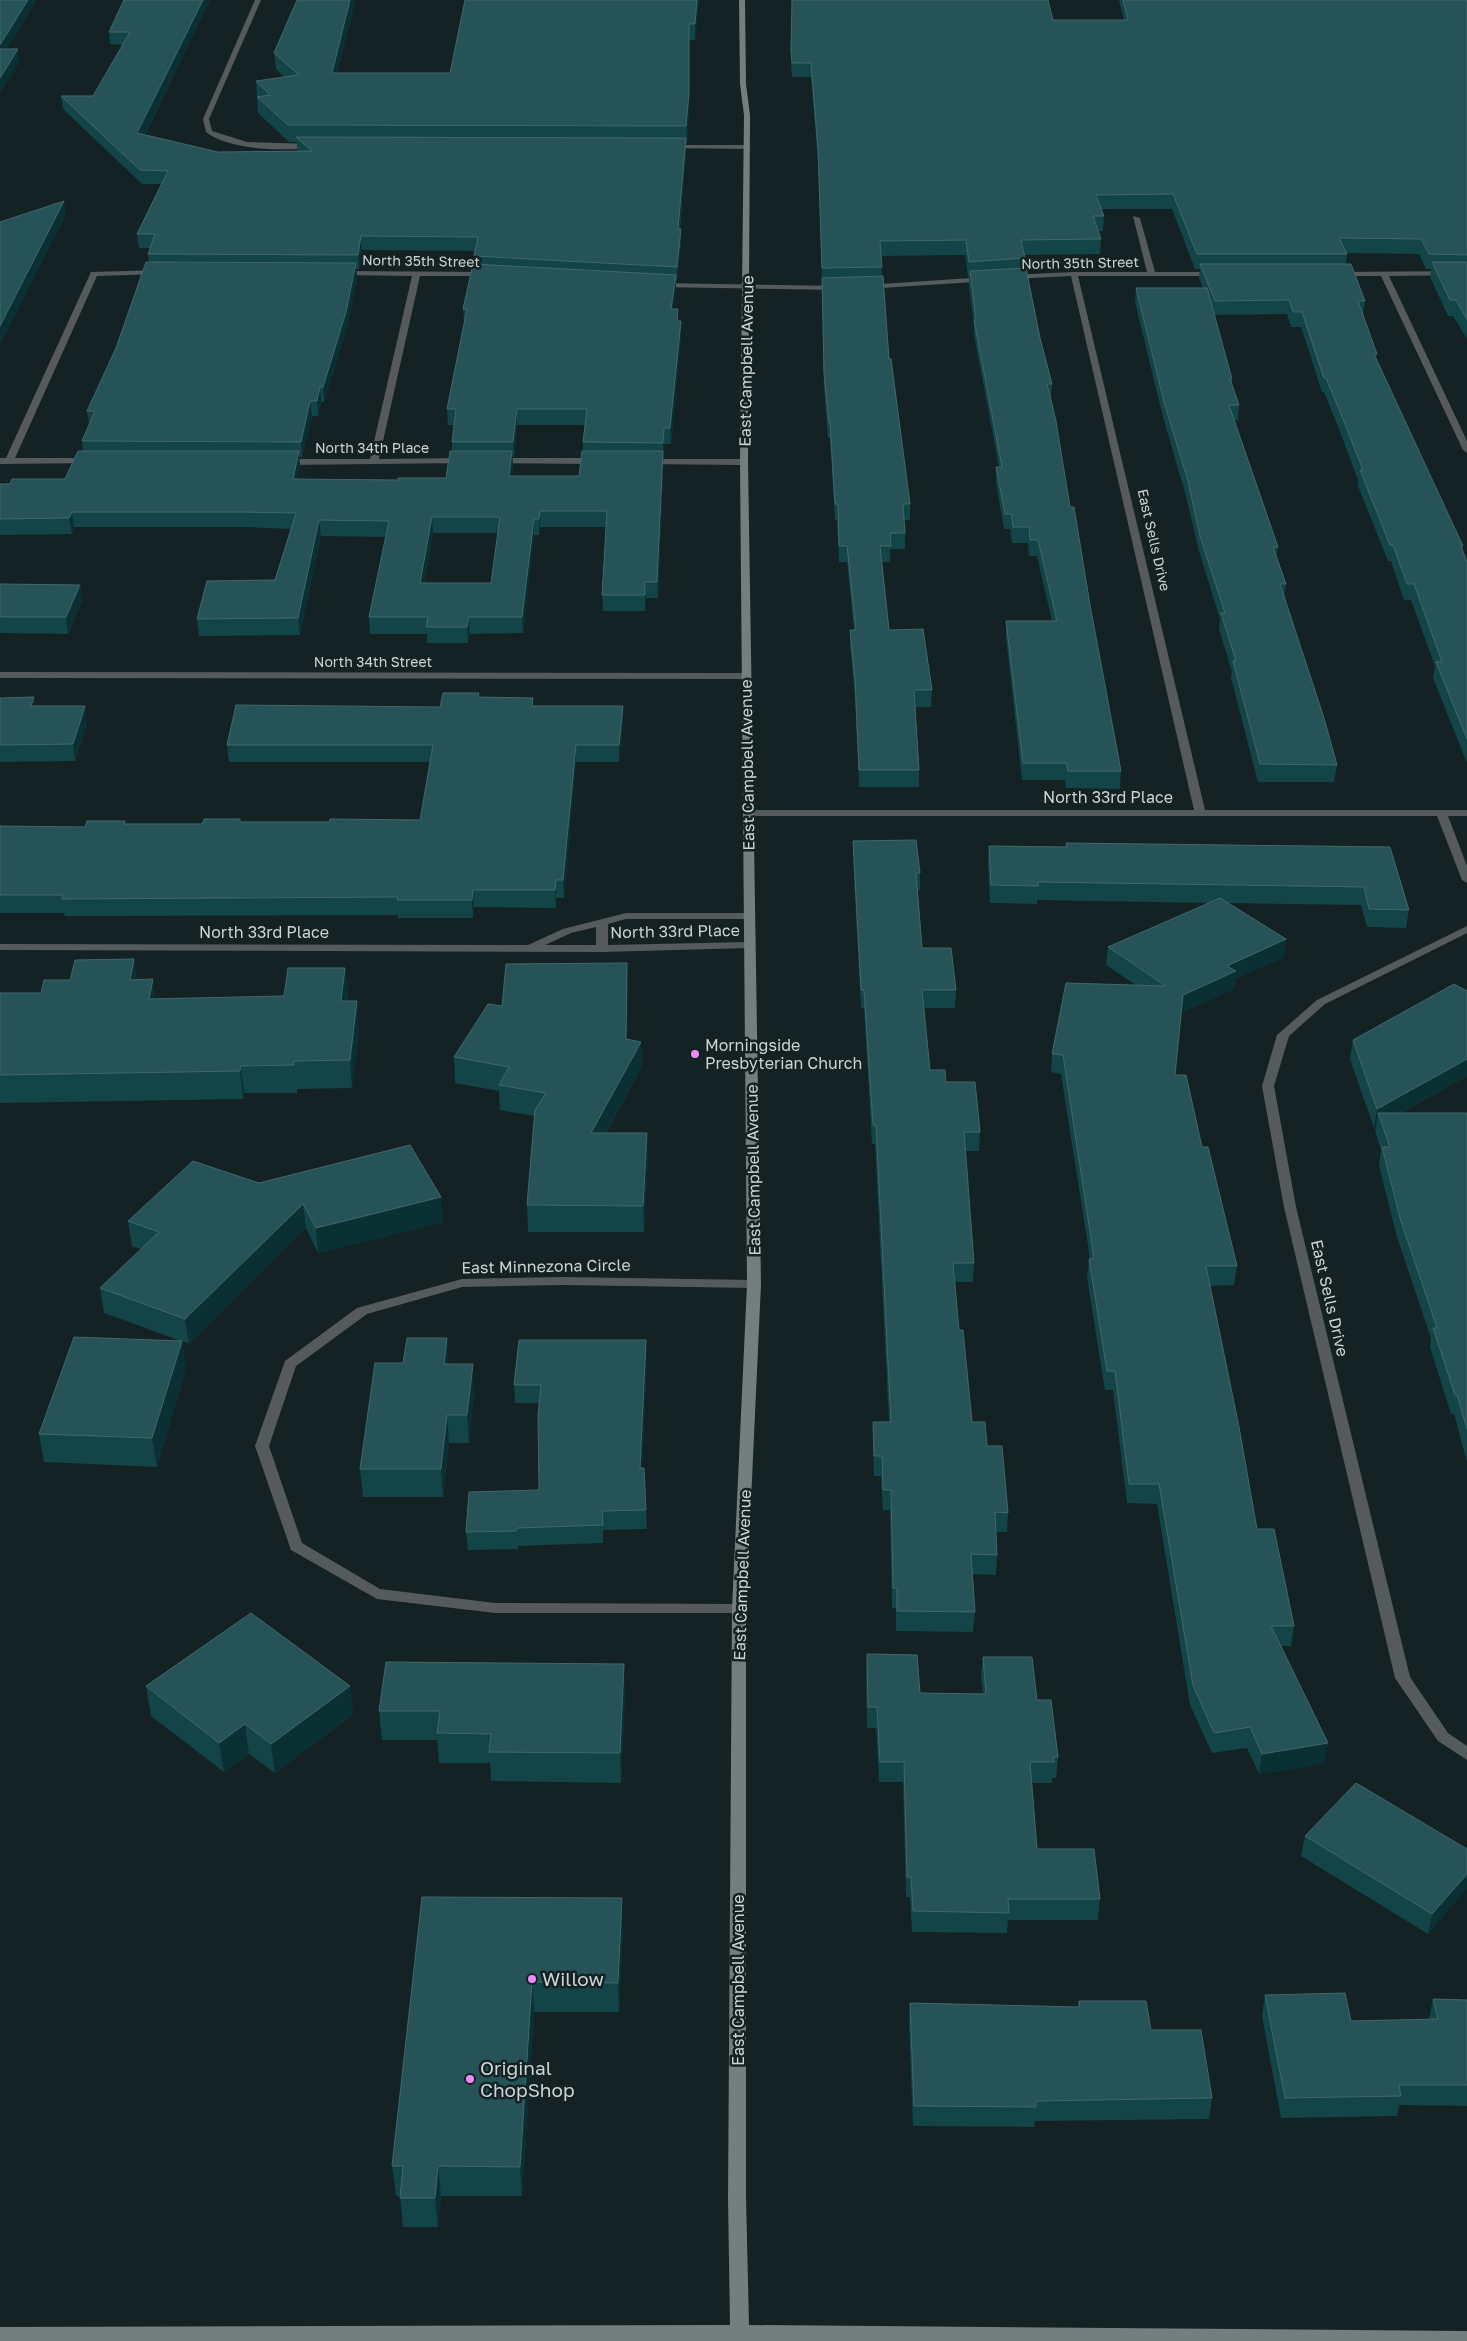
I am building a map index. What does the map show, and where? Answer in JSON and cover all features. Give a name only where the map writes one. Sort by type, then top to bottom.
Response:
[{"type":"street","points":[[258,0],[206,119],[208,132],[228,142],[247,145],[323,146]]},
{"type":"street","name":"East Campbell Avenue","points":[[740,2338],[737,2197],[739,1609],[754,1284],[744,462],[748,147],[747,115],[742,84],[742,0]]},
{"type":"street","points":[[665,147],[748,147]]},
{"type":"street","points":[[1136,218],[1152,274]]},
{"type":"street","points":[[97,461],[4,461],[94,274],[169,272]]},
{"type":"street","name":"North 35th Street","points":[[332,273],[498,274]]},
{"type":"street","points":[[374,462],[418,273]]},
{"type":"street","points":[[1325,274],[1467,273]]},
{"type":"street","name":"North 35th Street","points":[[1001,278],[1074,274],[1228,274]]},
{"type":"street","name":"East Sells Drive","points":[[1074,274],[1200,813]]},
{"type":"street","points":[[1384,274],[1467,450]]},
{"type":"street","points":[[647,284],[746,287],[850,287],[991,278]]},
{"type":"street","points":[[490,461],[605,461]]},
{"type":"street","name":"North 34th Place","points":[[270,462],[471,462]]},
{"type":"street","points":[[634,462],[744,462]]},
{"type":"street","name":"North 34th Street","points":[[0,675],[746,676]]},
{"type":"street","name":"North 33rd Place","points":[[748,813],[1467,813]]},
{"type":"street","points":[[1441,813],[1467,880]]},
{"type":"street","name":"North 33rd Place","points":[[529,949],[567,931],[626,916],[749,916]]},
{"type":"street","name":"North 33rd Place","points":[[602,922],[602,949]]},
{"type":"street","name":"East Sells Drive","points":[[1467,929],[1321,1002],[1283,1035],[1268,1086],[1290,1207],[1403,1678],[1443,1737],[1467,1754]]},
{"type":"street","name":"North 33rd Place","points":[[0,948],[602,949],[749,945]]},
{"type":"street","name":"East Minnezona Circle","points":[[739,1609],[495,1608],[378,1594],[296,1546],[262,1446],[290,1364],[362,1311],[462,1283],[563,1281],[754,1284]]},
{"type":"street","points":[[0,2336],[1467,2339]]},
{"type":"building","points":[[0,0],[28,0],[0,45]]},
{"type":"building","points":[[124,0],[203,0],[137,133],[218,152],[312,151],[296,137],[686,138],[678,229],[681,229],[677,267],[474,256],[478,237],[361,236],[358,255],[148,254],[155,234],[137,234],[168,171],[140,170],[61,96],[93,96],[130,32],[109,32]]},
{"type":"building","points":[[297,0],[350,0],[332,73],[450,73],[465,0],[697,0],[695,24],[689,24],[689,93],[686,126],[288,125],[257,97],[270,95],[256,81],[299,75],[274,53]]},
{"type":"building","points":[[792,0],[1048,0],[1053,20],[1128,20],[1123,0],[1467,0],[1467,255],[1429,254],[1421,239],[1339,238],[1347,254],[1197,254],[1173,194],[1096,195],[1104,216],[1093,216],[1101,239],[1021,240],[1025,258],[969,262],[966,240],[880,241],[882,267],[822,268],[818,148],[811,63],[792,63]]},
{"type":"building","points":[[0,49],[18,49],[0,78]]},
{"type":"building","points":[[64,201],[0,326],[0,222]]},
{"type":"building","points":[[146,262],[356,263],[346,312],[323,387],[320,387],[317,401],[310,401],[301,442],[82,441],[95,411],[87,411],[116,348]]},
{"type":"building","points":[[1432,262],[1467,262],[1467,320],[1456,300],[1450,300]]},
{"type":"building","points":[[473,264],[676,275],[671,309],[678,309],[677,321],[681,321],[670,428],[664,428],[663,443],[583,442],[587,409],[517,409],[513,442],[452,442],[456,409],[447,409],[467,309],[463,309]]},
{"type":"building","points":[[1200,264],[1351,264],[1365,301],[1358,301],[1377,354],[1374,354],[1463,546],[1461,546],[1467,562],[1467,739],[1436,662],[1442,662],[1414,584],[1407,584],[1393,545],[1390,545],[1360,470],[1363,470],[1341,414],[1326,378],[1324,378],[1302,312],[1293,312],[1289,300],[1215,301]]},
{"type":"building","points":[[1026,268],[1040,338],[1052,384],[1047,384],[1056,421],[1070,507],[1074,507],[1121,771],[1068,771],[1066,763],[1023,763],[1006,621],[1057,621],[1038,540],[1030,540],[1029,527],[1013,527],[1011,514],[1005,514],[996,467],[1002,467],[974,320],[976,320],[970,271]]},
{"type":"building","points":[[883,276],[889,359],[891,359],[910,504],[903,504],[905,533],[890,533],[891,546],[880,546],[889,630],[923,629],[932,690],[914,690],[919,770],[859,770],[855,679],[850,630],[856,630],[847,546],[839,546],[838,504],[835,504],[830,423],[824,373],[822,278]]},
{"type":"building","points":[[1136,288],[1207,288],[1232,379],[1230,379],[1239,405],[1229,405],[1278,547],[1273,547],[1286,584],[1280,584],[1324,718],[1337,765],[1260,764],[1233,661],[1236,661],[1221,613],[1225,613],[1200,536],[1188,481],[1164,402]]},
{"type":"building","points":[[78,451],[299,451],[293,479],[398,480],[398,478],[446,478],[450,451],[512,451],[509,476],[579,476],[582,451],[663,451],[657,582],[645,582],[645,595],[602,595],[607,511],[540,511],[539,519],[534,519],[522,617],[469,617],[467,627],[426,627],[428,617],[369,617],[389,521],[319,520],[298,618],[197,619],[207,581],[275,580],[296,513],[72,512],[69,518],[0,519],[0,484],[10,484],[12,479],[65,479]],"holes":[[[432,517],[500,517],[491,583],[420,583]]]},
{"type":"building","points":[[0,584],[80,585],[66,617],[0,617]]},
{"type":"building","points":[[443,693],[479,693],[478,697],[533,698],[532,706],[623,706],[619,745],[576,745],[563,880],[556,880],[555,890],[473,890],[472,900],[397,900],[398,897],[62,899],[63,895],[0,895],[0,826],[85,827],[87,821],[125,821],[124,824],[202,824],[204,819],[240,819],[240,822],[329,822],[330,819],[420,820],[433,745],[227,745],[236,705],[440,707]]},
{"type":"building","points":[[34,697],[31,706],[85,706],[73,744],[0,745],[0,698]]},
{"type":"building","points":[[916,840],[920,873],[916,873],[922,948],[951,948],[956,990],[922,990],[930,1070],[945,1070],[946,1082],[975,1082],[980,1132],[964,1132],[974,1263],[953,1263],[959,1330],[963,1330],[972,1422],[985,1422],[987,1446],[1002,1446],[1008,1513],[995,1512],[997,1555],[971,1554],[975,1612],[897,1611],[897,1588],[893,1588],[891,1490],[883,1490],[882,1456],[874,1456],[873,1422],[891,1422],[876,1125],[873,1125],[864,990],[861,990],[853,841]]},
{"type":"building","points":[[1066,843],[1390,847],[1409,910],[1369,909],[1364,887],[1038,882],[1038,886],[991,885],[989,846],[1067,847]]},
{"type":"building","points":[[1220,898],[1286,939],[1227,966],[1236,971],[1183,995],[1175,1075],[1186,1075],[1202,1147],[1208,1147],[1237,1266],[1206,1266],[1239,1427],[1257,1529],[1274,1529],[1294,1626],[1271,1626],[1328,1743],[1262,1754],[1250,1727],[1214,1733],[1193,1685],[1159,1484],[1129,1484],[1115,1371],[1107,1371],[1089,1259],[1094,1258],[1063,1055],[1052,1054],[1066,983],[1166,986],[1108,947]]},
{"type":"building","points":[[134,959],[130,980],[153,979],[149,999],[284,996],[288,968],[345,968],[341,1001],[357,1001],[350,1060],[294,1061],[294,1065],[241,1066],[240,1071],[0,1075],[0,993],[41,993],[44,980],[70,980],[75,960]]},
{"type":"building","points":[[627,963],[626,1039],[641,1042],[591,1133],[647,1133],[643,1206],[527,1205],[535,1110],[546,1093],[499,1085],[509,1067],[454,1057],[488,1004],[502,1006],[506,964]]},
{"type":"building","points":[[1454,984],[1467,991],[1467,1059],[1377,1109],[1353,1040]]},
{"type":"building","points":[[1378,1113],[1467,1113],[1467,1429],[1433,1328],[1437,1328],[1400,1218],[1382,1147],[1390,1147]]},
{"type":"building","points":[[410,1145],[441,1197],[316,1228],[303,1204],[185,1319],[100,1288],[159,1232],[128,1221],[193,1161],[259,1183]]},
{"type":"building","points":[[74,1337],[182,1341],[152,1438],[39,1434]]},
{"type":"building","points":[[407,1338],[447,1338],[444,1364],[473,1364],[467,1415],[447,1415],[441,1469],[360,1469],[375,1363],[403,1363]]},
{"type":"building","points":[[519,1340],[646,1340],[640,1468],[644,1468],[646,1510],[602,1511],[603,1525],[517,1528],[516,1531],[466,1532],[469,1492],[539,1490],[538,1415],[541,1385],[514,1385]]},
{"type":"building","points":[[251,1613],[350,1686],[271,1744],[245,1724],[219,1743],[146,1686]]},
{"type":"building","points":[[867,1654],[917,1655],[920,1693],[986,1694],[983,1657],[1032,1657],[1037,1700],[1051,1700],[1058,1757],[1053,1757],[1054,1762],[1030,1762],[1037,1849],[1094,1849],[1100,1899],[1008,1899],[1009,1913],[913,1911],[911,1877],[907,1877],[904,1762],[880,1762],[877,1707],[868,1707]]},
{"type":"building","points":[[386,1662],[624,1664],[620,1753],[489,1752],[491,1734],[437,1733],[440,1711],[379,1711]]},
{"type":"building","points":[[1356,1783],[1467,1849],[1467,1874],[1432,1914],[1305,1836]]},
{"type":"building","points":[[422,1897],[622,1898],[618,1983],[532,1982],[520,2167],[438,2166],[435,2198],[400,2198],[403,2166],[392,2166]]},
{"type":"building","points":[[1345,1993],[1351,2021],[1438,2019],[1433,1999],[1467,2000],[1467,2085],[1399,2085],[1401,2096],[1285,2098],[1265,1995]]},
{"type":"building","points":[[1079,2001],[1146,2001],[1151,2030],[1201,2030],[1212,2098],[1036,2101],[1036,2107],[914,2106],[910,2003],[1079,2007]]},
{"type":"place","name":"Morningside Presbyterian Church","points":[[695,1054]]},
{"type":"place","name":"Willow","points":[[532,1979]]},
{"type":"place","name":"Original ChopShop","points":[[470,2079]]}]
